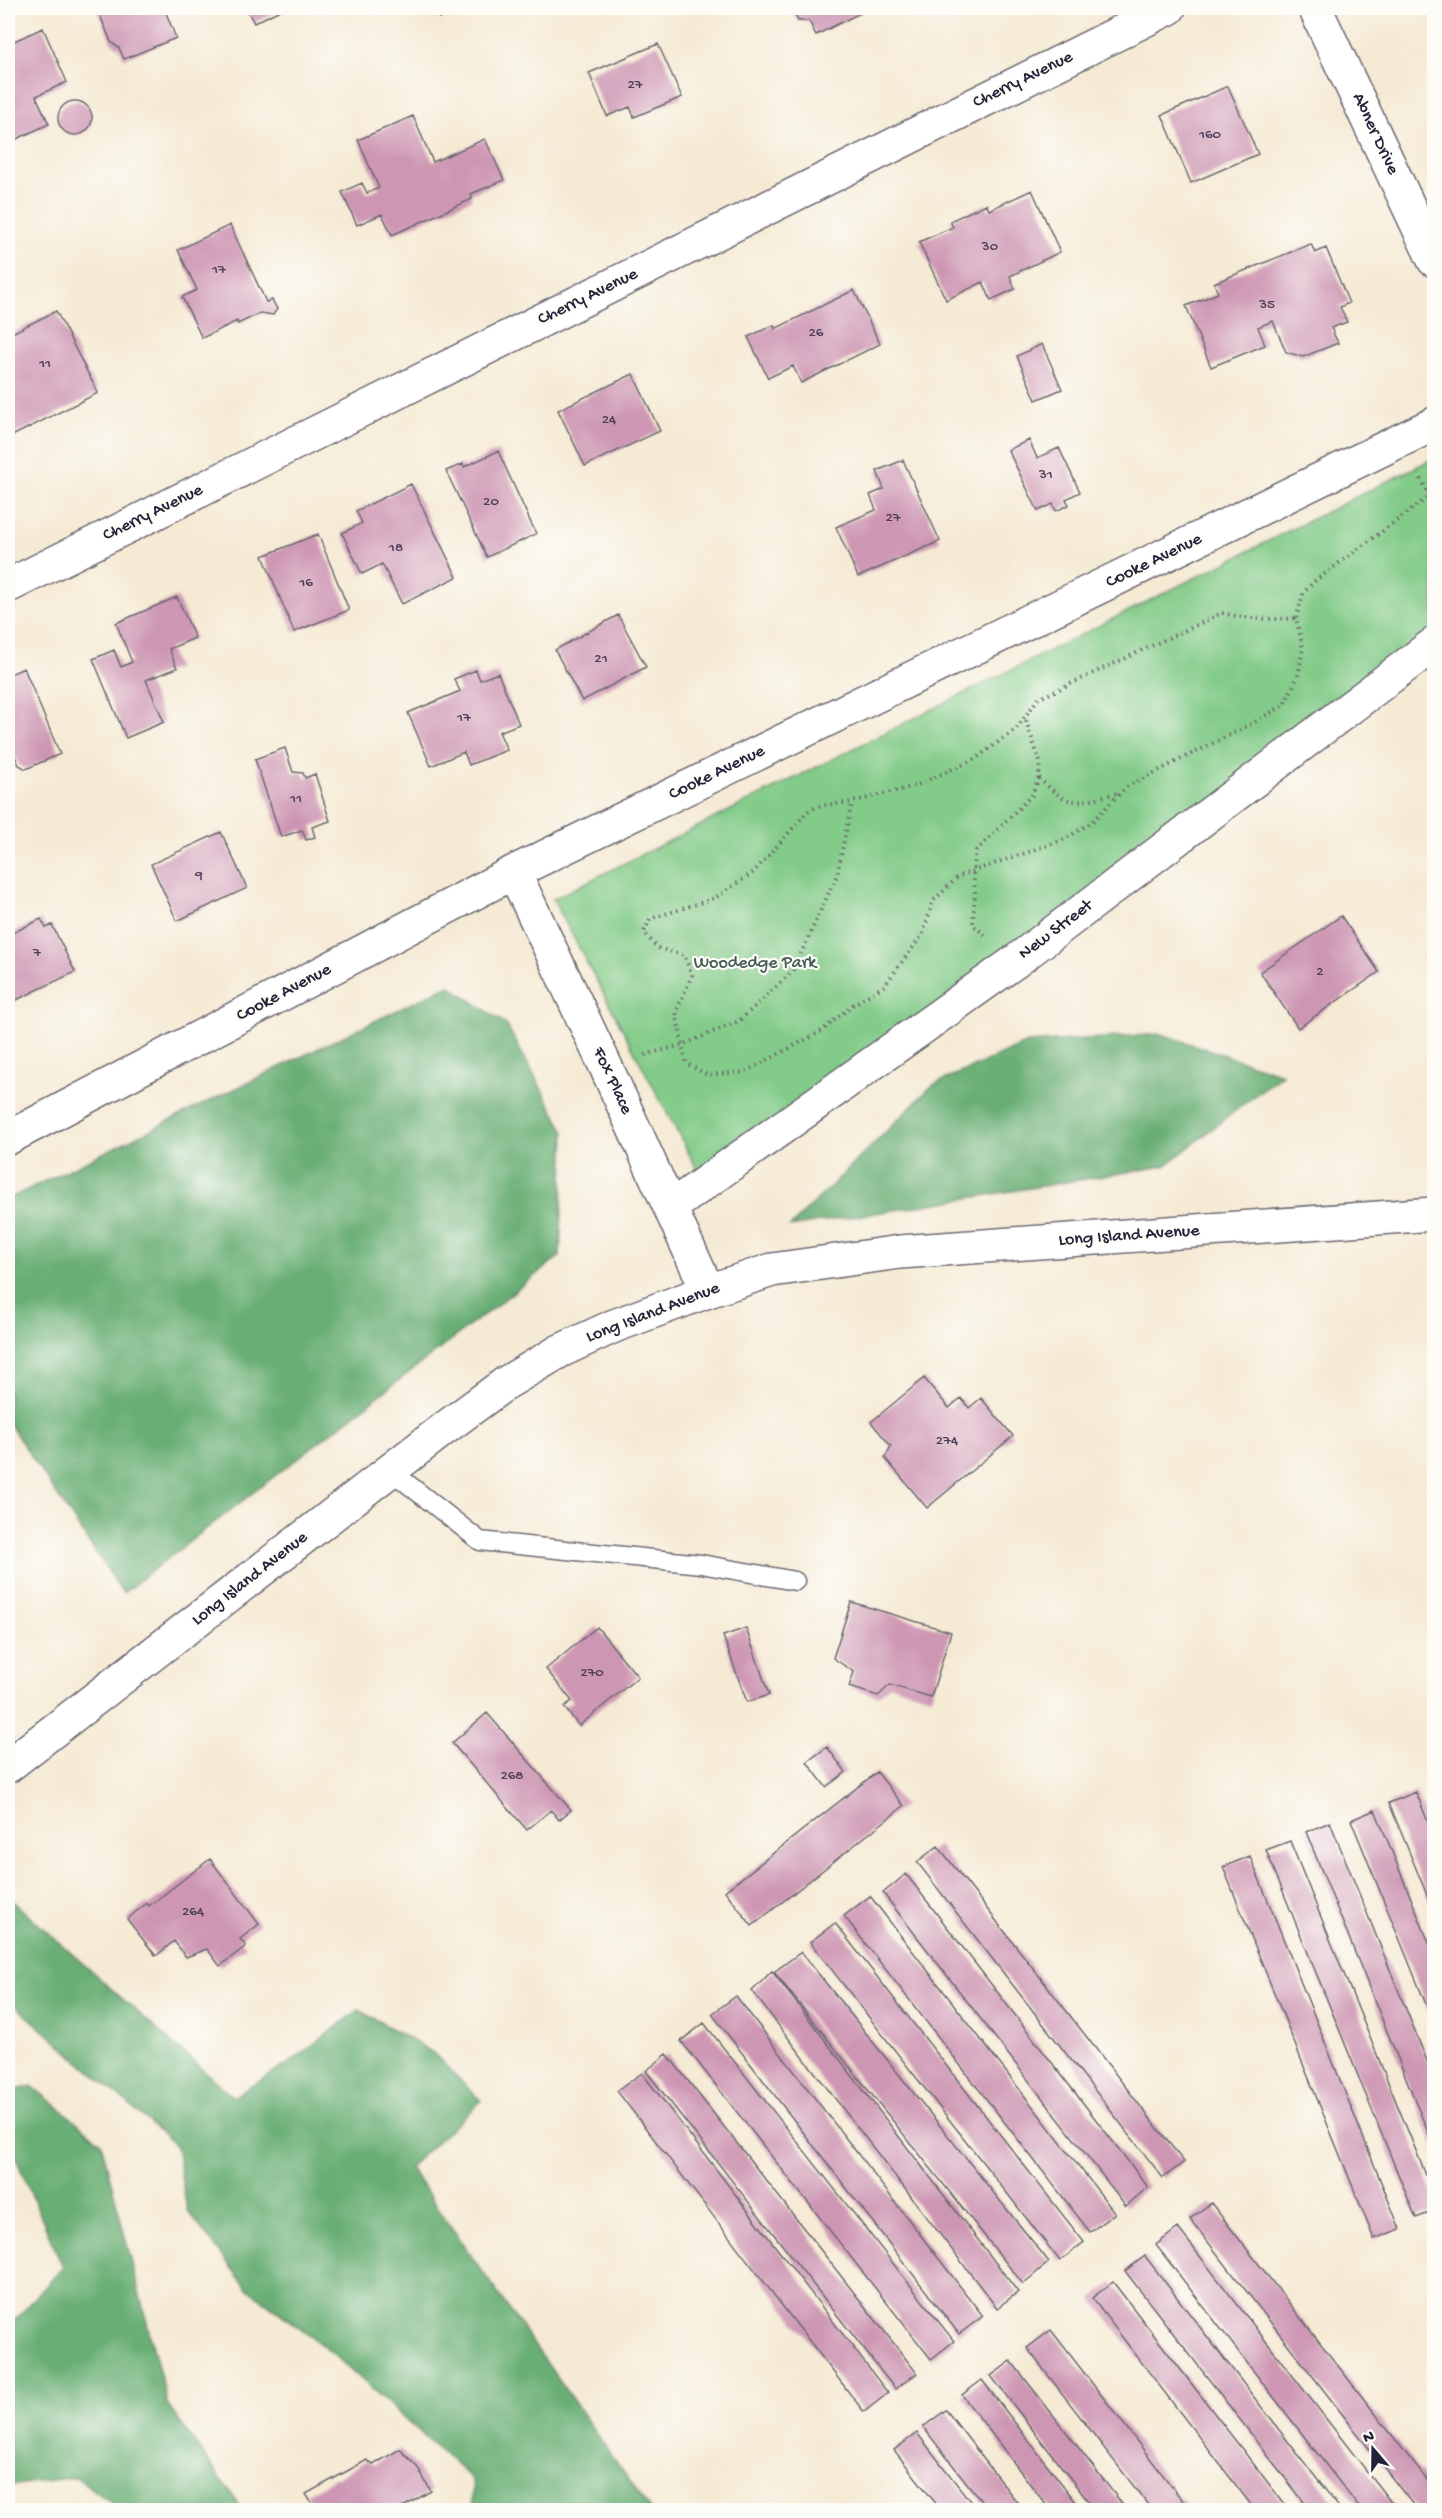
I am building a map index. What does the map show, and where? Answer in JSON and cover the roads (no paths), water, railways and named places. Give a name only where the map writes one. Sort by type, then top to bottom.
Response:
[{"type":"street","name":"Cherry Avenue","points":[[8,586],[1169,8]]},
{"type":"street","name":"Abner Drive","points":[[1315,8],[1434,260]]},
{"type":"street","name":"Cooke Avenue","points":[[8,1138],[514,872],[1434,424]]},
{"type":"street","name":"New Street","points":[[671,1208],[1016,961],[1434,644]]},
{"type":"street","name":"Fox Place","points":[[514,872],[708,1291]]},
{"type":"street","name":"Long Island Avenue","points":[[8,1766],[506,1383],[560,1351],[614,1326],[772,1270],[900,1252],[1434,1214]]},
{"type":"lane","points":[[390,1470],[480,1541],[701,1564],[795,1581]]},
{"type":"park label","name":"Woodedge Park","points":[[755,963]]}]
